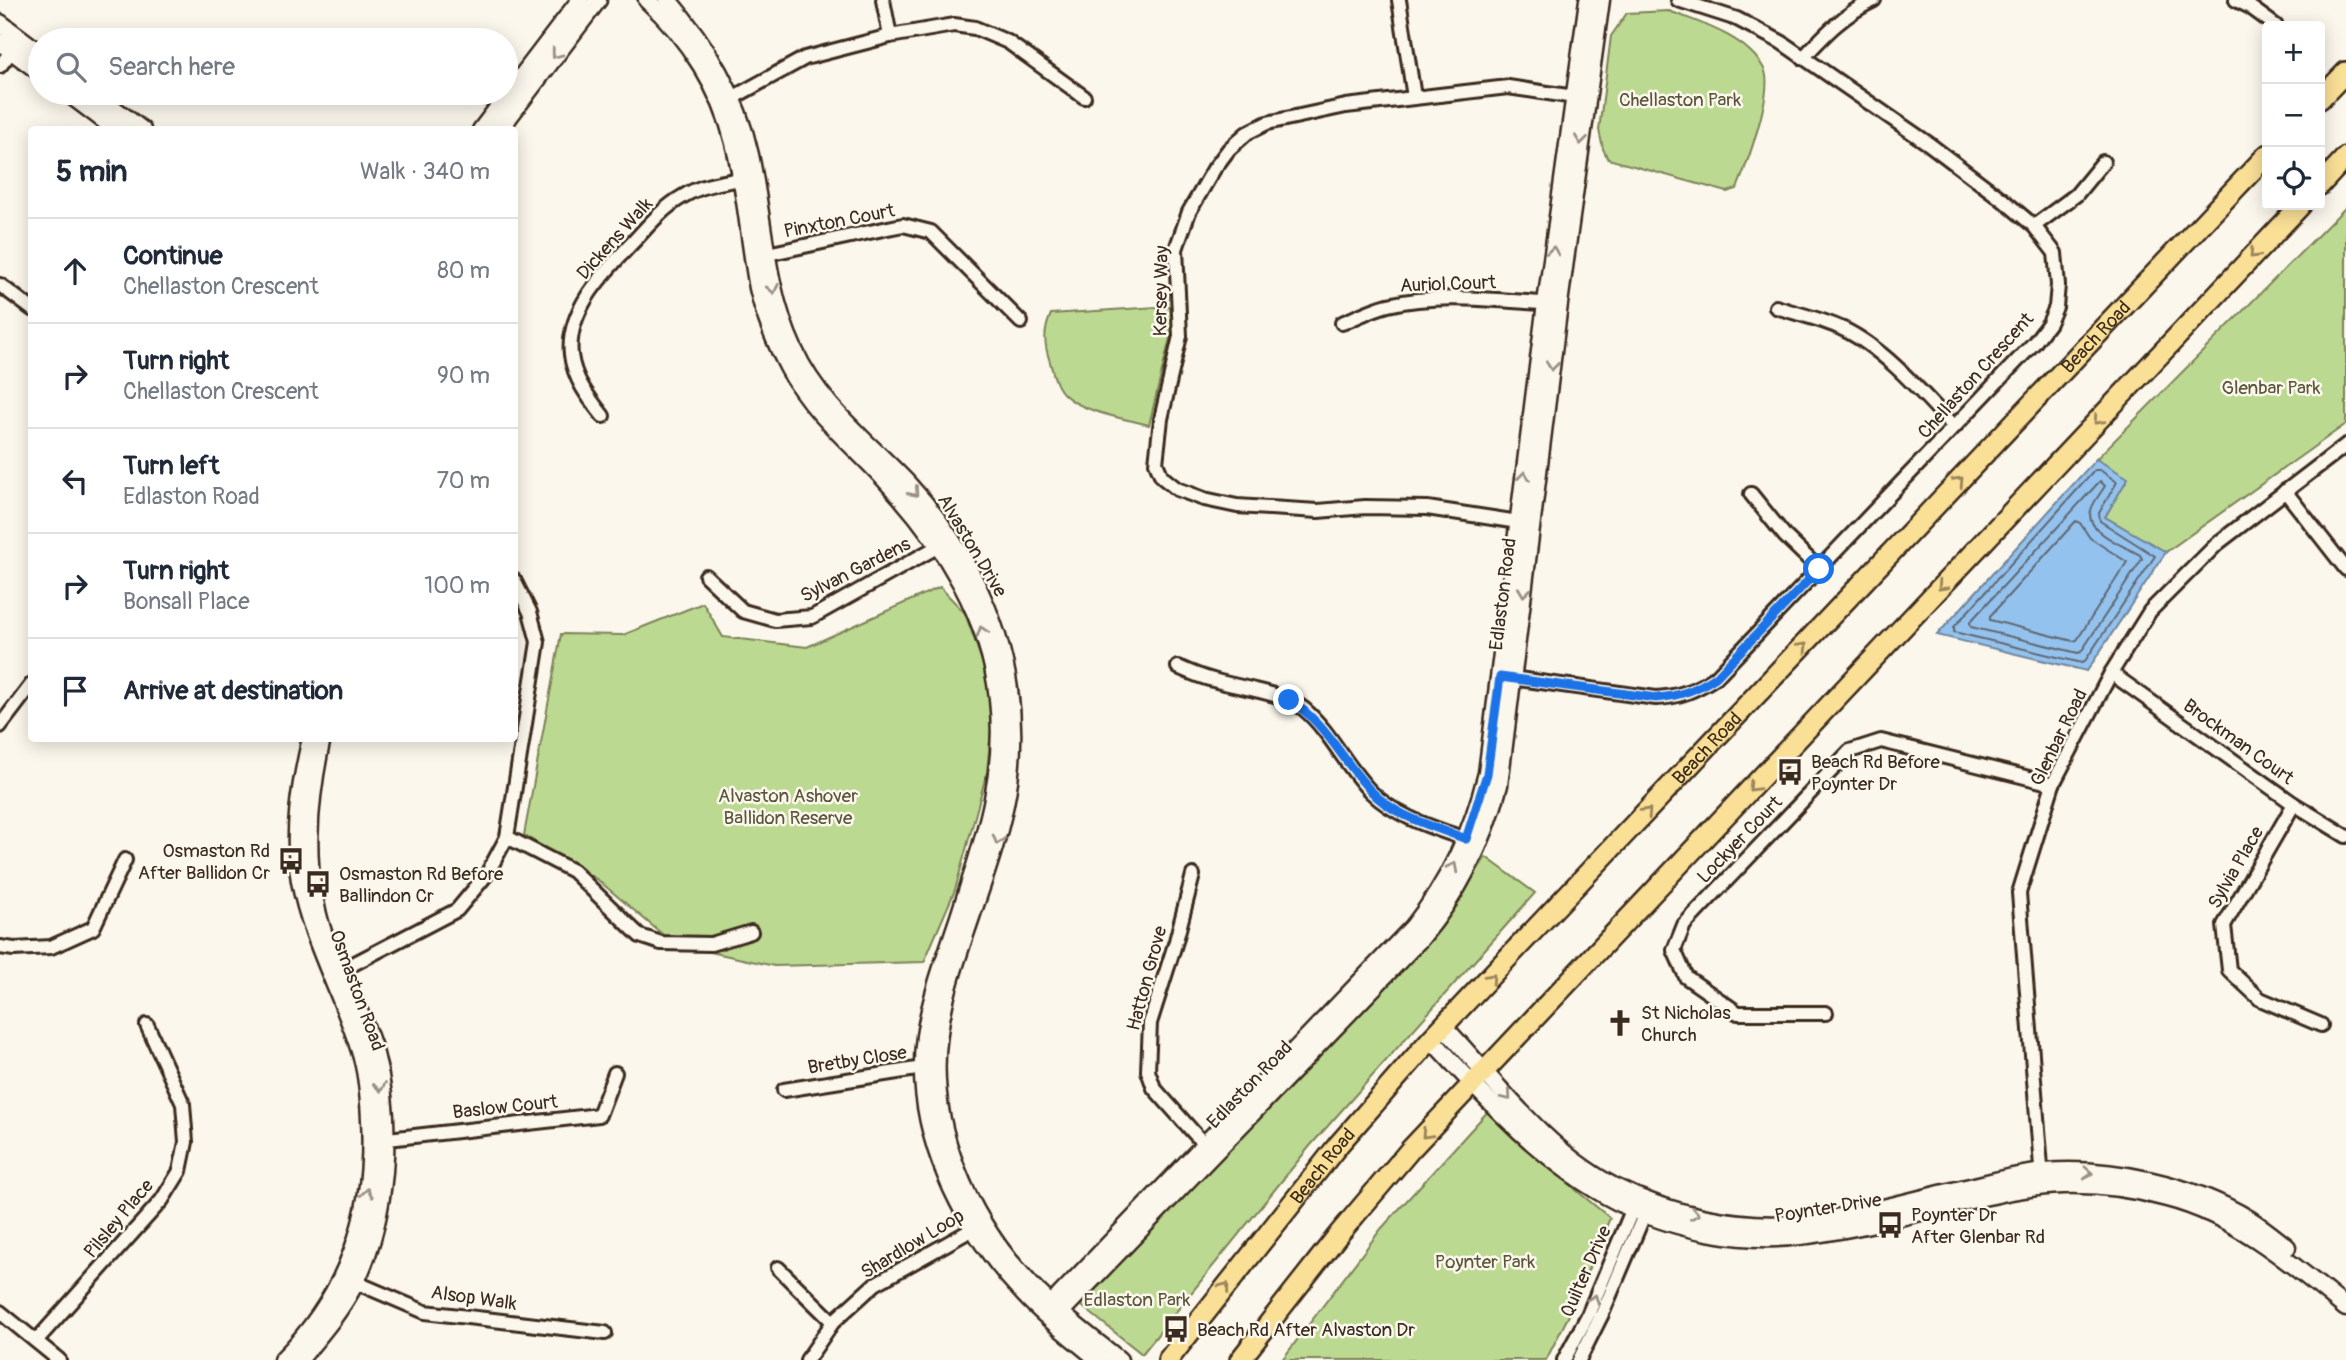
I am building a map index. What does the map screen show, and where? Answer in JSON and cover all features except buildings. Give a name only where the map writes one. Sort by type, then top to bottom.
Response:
[{"type":"main road","points":[[2325,94],[2346,72]]},
{"type":"main road","points":[[2325,180],[2346,157]]},
{"type":"main road","name":"Beach Road","points":[[1168,1360],[1339,1144],[1437,1033],[2262,160]]},
{"type":"main road","points":[[1240,1360],[1339,1234],[1410,1150],[2296,210]]},
{"type":"street","points":[[518,81],[580,0]]},
{"type":"street","points":[[502,126],[598,0]]},
{"type":"street","name":"Alvaston Drive","points":[[648,0],[686,42],[727,101]]},
{"type":"street","name":"Alvaston Drive","points":[[668,0],[703,45],[727,101],[734,141],[747,178],[760,255],[759,291],[766,318],[791,372],[828,422],[944,543],[970,599],[990,658],[998,695],[999,756],[991,815],[935,991],[925,1036],[930,1067],[926,1097],[941,1163],[957,1203],[979,1226],[999,1265],[1099,1360]]},
{"type":"street","points":[[883,0],[890,36]]},
{"type":"street","points":[[1399,0],[1414,97]]},
{"type":"street","name":"Edlaston Road","points":[[1052,1313],[1413,927],[1434,901],[1473,841],[1507,678],[1580,98],[1588,0]]},
{"type":"street","name":"Edlaston Road","points":[[1580,98],[1601,0]]},
{"type":"street","name":"Chellaston Crescent","points":[[1507,678],[1656,698],[1675,697],[1696,690],[1716,677],[2034,343],[2049,323],[2056,307],[2058,285],[2054,253],[2034,226],[2003,200],[1929,144],[1781,43],[1737,19],[1678,0]]},
{"type":"street","points":[[1803,58],[1833,25],[1853,10],[1874,0]]},
{"type":"street","points":[[2235,0],[2269,21]]},
{"type":"street","points":[[0,23],[11,44],[28,60]]},
{"type":"street","points":[[727,101],[805,58],[890,36],[954,24],[975,28],[1008,42],[1084,97]]},
{"type":"street","points":[[11,44],[28,49]]},
{"type":"street","points":[[0,66],[11,44]]},
{"type":"street","name":"Kersey Way","points":[[1525,523],[1417,508],[1365,507],[1318,511],[1237,506],[1204,499],[1177,489],[1162,477],[1156,463],[1161,419],[1180,336],[1176,249],[1189,212],[1214,169],[1229,149],[1248,133],[1267,123],[1346,106],[1508,87],[1580,98]]},
{"type":"street","points":[[84,105],[112,126]]},
{"type":"street","points":[[109,105],[137,126]]},
{"type":"street","points":[[484,126],[500,105]]},
{"type":"street","points":[[2034,226],[2076,195],[2103,162]]},
{"type":"street","name":"Dickens Walk","points":[[603,416],[576,375],[571,354],[577,318],[588,295],[604,273],[666,208],[684,195],[713,183],[747,178]]},
{"type":"street","name":"Pinxton Court","points":[[760,255],[896,227],[919,228],[931,232],[1021,321]]},
{"type":"street","points":[[0,285],[28,306]]},
{"type":"street","name":"Auriol Court","points":[[1342,323],[1389,305],[1429,300],[1469,298],[1553,304]]},
{"type":"street","points":[[1776,307],[1824,321],[1863,341],[1920,391],[1954,427]]},
{"type":"street","name":"Glenbar Road","points":[[2042,1179],[2020,893],[2053,784],[2111,673],[2150,611],[2218,543],[2346,445]]},
{"type":"street","points":[[2285,491],[2346,569]]},
{"type":"street","points":[[1751,494],[1785,536],[1819,569]]},
{"type":"street","name":"Sylvan Gardens","points":[[706,576],[743,611],[775,620],[812,617],[944,543]]},
{"type":"street","points":[[336,973],[457,910],[487,874],[507,837],[538,642],[530,612],[518,588]]},
{"type":"street","points":[[1178,667],[1209,680],[1289,700],[1303,708],[1370,791],[1386,805],[1406,816],[1473,841]]},
{"type":"street","name":"Brockman Court","points":[[2111,673],[2294,804],[2346,836]]},
{"type":"street","points":[[0,726],[28,689]]},
{"type":"street","name":"Lockyer Court","points":[[1826,1013],[1738,1013],[1686,976],[1674,950],[1684,925],[1850,751],[1881,741],[2053,784]]},
{"type":"street","name":"Osmaston Road","points":[[310,742],[297,814],[298,860],[305,905],[336,973]]},
{"type":"street","name":"Osmaston Road","points":[[299,1360],[335,1314],[349,1280],[379,1140],[361,1052],[323,933],[312,881],[308,826],[315,770],[322,742]]},
{"type":"street","name":"Sylvia Place","points":[[2294,804],[2224,925],[2229,970],[2260,999],[2321,1025]]},
{"type":"street","points":[[507,837],[573,871],[640,936],[661,943],[710,944],[751,932]]},
{"type":"street","points":[[0,947],[51,947],[93,928],[125,860]]},
{"type":"street","name":"Hatton Grove","points":[[1193,875],[1150,1023],[1148,1071],[1154,1088],[1208,1149]]},
{"type":"street","name":"Pilsley Place","points":[[36,1341],[162,1200],[180,1171],[186,1142],[183,1104],[148,1025]]},
{"type":"street","name":"Poynter Drive","points":[[1437,1033],[1479,1078],[1558,1146],[1642,1205],[1710,1232],[1769,1238],[1807,1236],[1996,1194],[2042,1179],[2094,1173],[2128,1176],[2197,1195],[2248,1218],[2346,1294]]},
{"type":"street","name":"Bretby Close","points":[[784,1090],[930,1067]]},
{"type":"street","name":"Baslow Court","points":[[379,1140],[599,1115],[615,1073]]},
{"type":"street","name":"Poynter Drive","points":[[2042,1179],[2063,1185],[2112,1188],[2168,1198],[2192,1206],[2240,1228],[2263,1243],[2346,1308]]},
{"type":"street","name":"Quilter Drive","points":[[1564,1360],[1642,1205]]},
{"type":"street","name":"Quilter Drive","points":[[1579,1360],[1602,1314],[1642,1205]]},
{"type":"street","name":"Shardlow Loop","points":[[807,1360],[833,1322],[875,1284],[979,1226]]},
{"type":"street","points":[[778,1268],[833,1322]]},
{"type":"street","name":"Osmaston Road","points":[[282,1360],[349,1280]]},
{"type":"street","name":"Alsop Walk","points":[[349,1280],[425,1312],[606,1333]]},
{"type":"street","points":[[0,1312],[59,1360]]},
{"type":"street","name":"Alvaston Drive","points":[[1052,1313],[1119,1360]]},
{"type":"green space","name":"Chellaston Park","points":[[1669,11],[1722,32],[1746,48],[1764,69],[1766,93],[1763,110],[1737,189],[1727,192],[1608,159],[1603,149],[1599,130],[1611,36],[1627,13]]},
{"type":"green space","name":"Glenbar Park","points":[[2346,207],[2346,424],[2166,552],[2105,517],[2127,478],[2096,459]]},
{"type":"green space","points":[[1172,306],[1172,330],[1149,425],[1094,411],[1074,402],[1057,385],[1046,344],[1051,314]]},
{"type":"green space","name":"Alvaston Ashover Ballidon Reserve","points":[[940,587],[965,613],[994,696],[987,772],[955,890],[924,962],[774,966],[674,944],[598,880],[524,835],[561,634],[623,635],[703,603],[723,637],[807,647]]},
{"type":"green space","name":"Edlaston Park","points":[[1486,857],[1535,893],[1310,1146],[1142,1354],[1078,1303],[1438,928]]},
{"type":"green space","name":"Poynter Park","points":[[1490,1109],[1576,1190],[1610,1218],[1569,1315],[1546,1360],[1282,1360],[1381,1229]]},
{"type":"water","points":[[2096,459],[2128,478],[2105,517],[2166,552],[2087,671],[1937,635]]},
{"type":"place","name":"Beach Rd Before Poynter Dr","points":[[1790,772]]},
{"type":"place","name":"Osmaston Rd After Ballidon Cr","points":[[291,861]]},
{"type":"place","name":"Osmaston Rd Before Ballindon Cr","points":[[318,884]]},
{"type":"place","name":"St Nicholas Church","points":[[1620,1023]]},
{"type":"place","name":"Poynter Dr After Glenbar Rd","points":[[1890,1225]]},
{"type":"place","name":"Beach Rd After Alvaston Dr","points":[[1176,1329]]},
{"type":"route","points":[[1289,700],[1303,708],[1317,722],[1370,791],[1386,805],[1406,816],[1466,839],[1487,774],[1500,677],[1656,698],[1675,697],[1696,690],[1716,677],[1819,569]]}]
